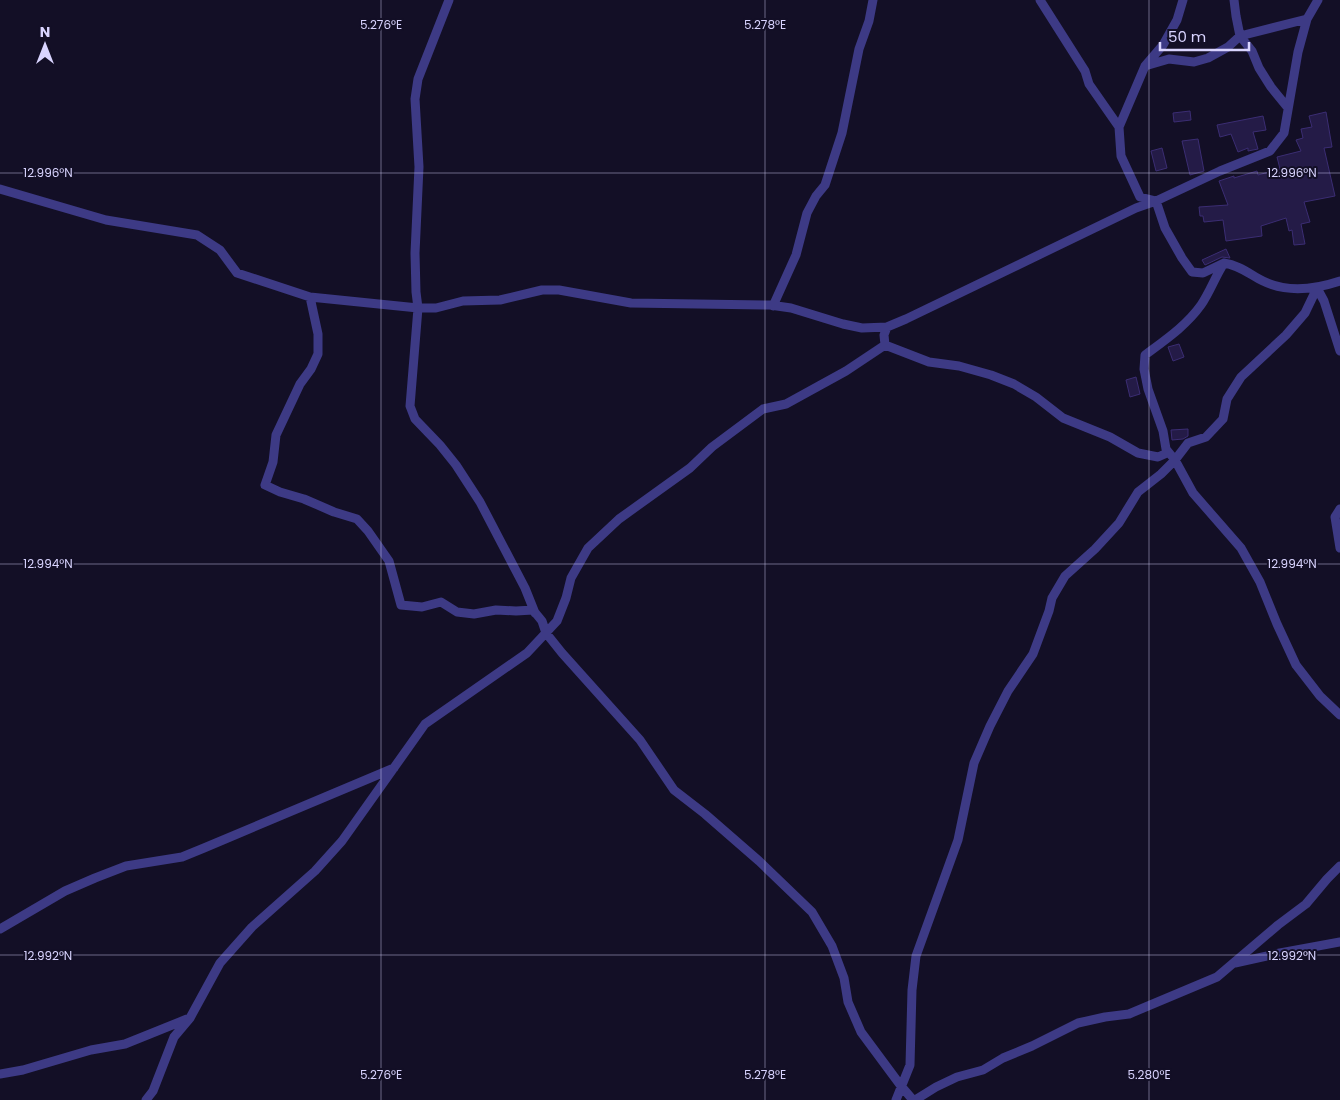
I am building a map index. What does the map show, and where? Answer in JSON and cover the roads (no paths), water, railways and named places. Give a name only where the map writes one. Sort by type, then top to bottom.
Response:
[{"type":"street","points":[[449,0],[418,78],[415,98],[419,167],[415,253],[418,308],[410,406],[415,419],[440,444],[480,502],[524,588],[533,610],[542,621],[546,633],[562,653],[640,740],[674,790],[759,861],[812,912],[832,946],[844,978],[848,1002],[860,1032],[914,1100],[957,1077],[983,1070],[1003,1058],[1078,1023],[1129,1014],[1217,977],[1278,925],[1306,904],[1340,866]]},
{"type":"street","points":[[773,306],[796,255],[807,213],[816,196],[825,185],[842,133],[859,49],[869,21],[873,0]]},
{"type":"street","points":[[1040,0],[1086,71],[1089,84],[1102,101],[1112,120],[1118,126]]},
{"type":"street","points":[[1156,201],[1140,197],[1121,156],[1118,126],[1145,66],[1163,45],[1177,20],[1184,0]]},
{"type":"street","points":[[1234,0],[1240,36],[1252,51],[1259,68],[1271,87],[1288,108]]},
{"type":"street","points":[[0,190],[106,220],[198,235],[220,250],[237,272],[310,297],[418,308],[436,308],[464,302],[500,300],[542,290],[559,290],[631,303],[791,308],[842,324],[862,328],[887,327],[906,320],[1136,208],[1156,201],[1220,170],[1270,151],[1284,133],[1298,52],[1307,19],[1318,0]]},
{"type":"street","points":[[1145,66],[1169,59],[1194,62],[1208,58],[1228,47],[1240,36],[1307,19]]},
{"type":"street","points":[[1156,201],[1165,228],[1192,272],[1203,273],[1224,263],[1246,271],[1274,286],[1317,288],[1340,281]]},
{"type":"street","points":[[1224,263],[1194,314],[1177,332],[1145,354],[1144,369],[1148,389],[1163,431],[1168,453],[1175,460],[1193,493],[1241,548],[1260,582],[1296,665],[1320,696],[1340,715]]},
{"type":"street","points":[[1317,288],[1324,301],[1340,351]]},
{"type":"street","points":[[896,1100],[910,1065],[912,990],[916,956],[958,840],[974,763],[1008,690],[1033,654],[1049,612],[1052,598],[1065,576],[1095,549],[1119,523],[1138,492],[1175,460],[1188,443],[1206,437],[1223,419],[1227,399],[1241,377],[1286,335],[1305,313],[1317,288]]},
{"type":"street","points":[[310,297],[318,334],[318,354],[311,369],[300,384],[276,435],[273,462],[265,485],[334,512],[357,518],[389,561],[401,605],[422,607],[441,602],[457,612],[474,614],[496,610],[516,612],[533,610]]},
{"type":"street","points":[[885,345],[884,335],[887,327]]},
{"type":"street","points":[[885,345],[929,362],[959,366],[992,375],[1014,384],[1036,397],[1063,418],[1110,437],[1138,453],[1158,457],[1168,453]]},
{"type":"street","points":[[146,1100],[153,1091],[174,1037],[190,1018],[220,963],[252,927],[315,871],[337,847],[425,724],[527,653],[557,622],[571,578],[588,548],[619,520],[690,468],[712,447],[763,409],[786,404],[846,371],[885,345]]},
{"type":"street","points":[[1340,510],[1335,517],[1340,548]]},
{"type":"street","points":[[0,929],[66,891],[95,878],[126,866],[182,856],[204,848],[394,768]]},
{"type":"street","points":[[1232,964],[1340,942]]},
{"type":"street","points":[[0,1074],[23,1070],[91,1050],[125,1044],[190,1018]]}]
